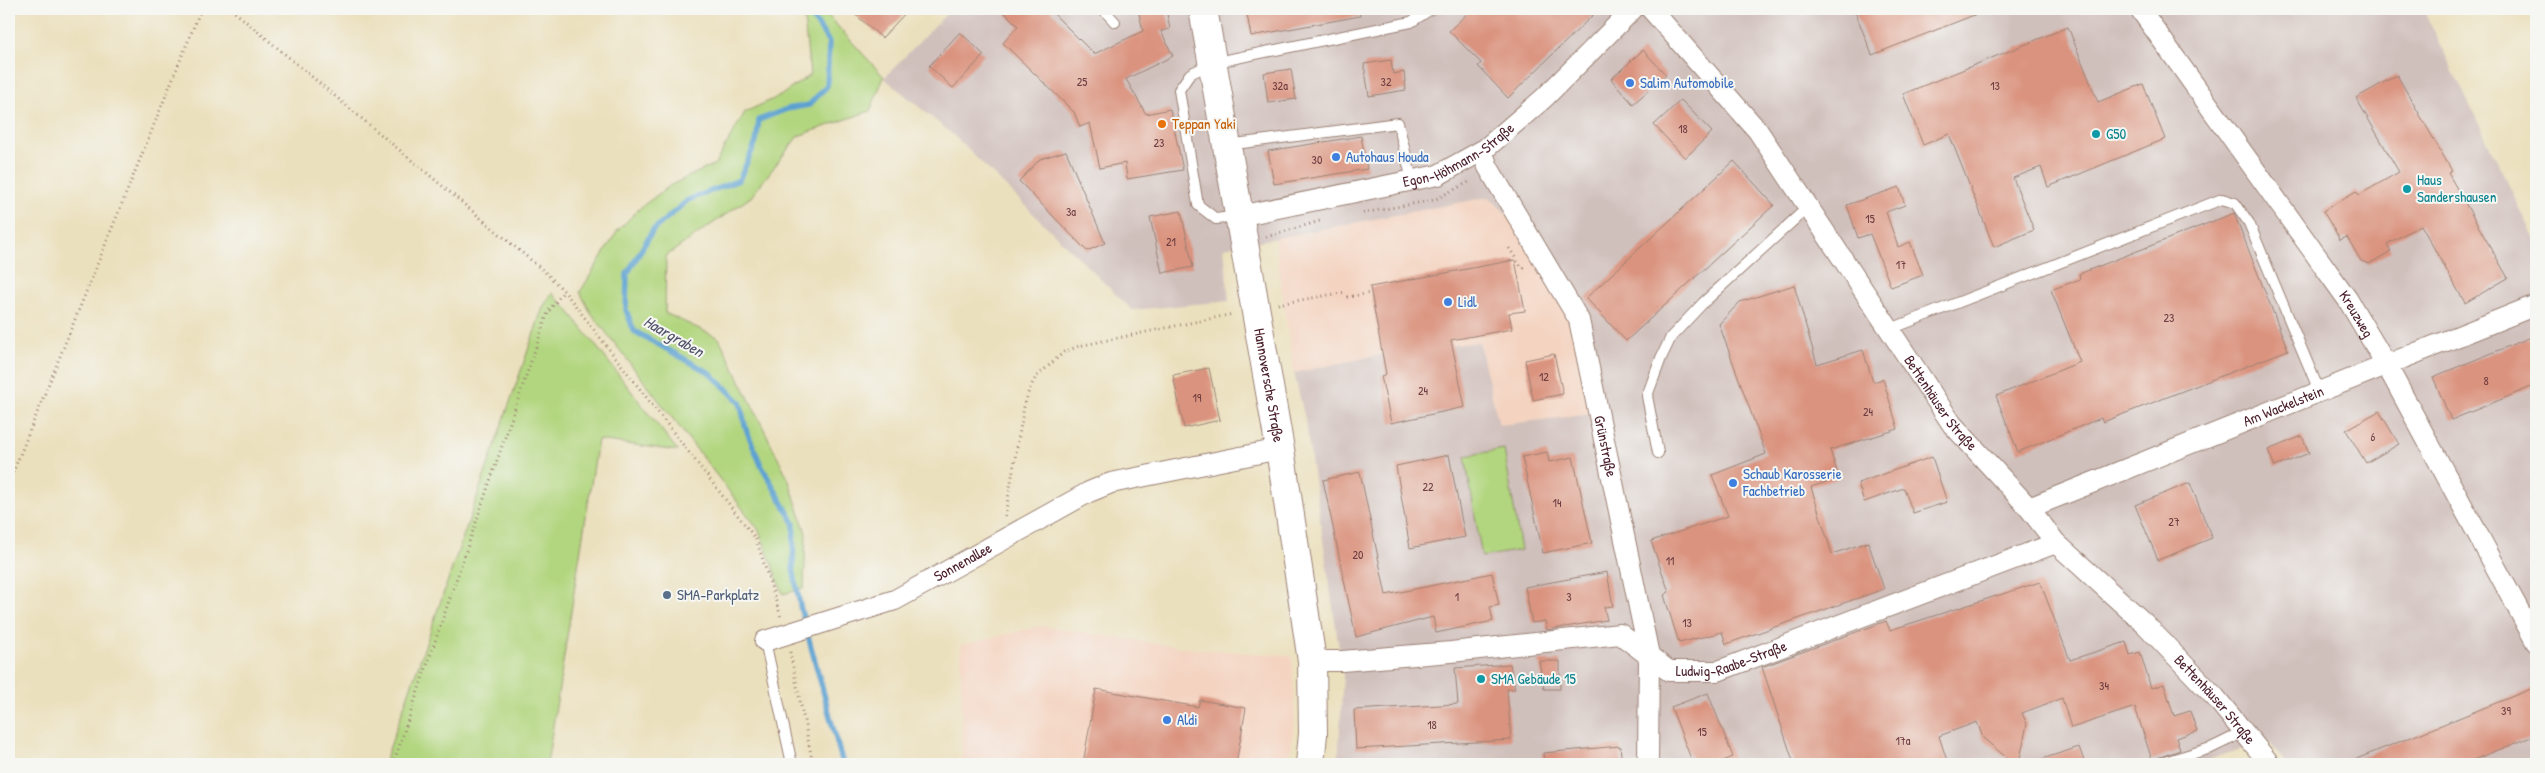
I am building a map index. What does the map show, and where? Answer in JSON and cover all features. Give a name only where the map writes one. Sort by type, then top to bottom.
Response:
[{"type":"main road","name":"Hannoversche Straße","points":[[1202,9],[1280,450],[1312,661],[1313,734],[1310,764]]},
{"type":"street","name":"Egon-Höhmann-Straße","points":[[1239,216],[1438,175],[1482,152],[1544,98],[1633,9]]},
{"type":"street","name":"Bettenhäuser Straße","points":[[1651,9],[1758,131],[1952,424],[2029,508],[2056,543],[2144,623],[2215,697],[2270,764]]},
{"type":"street","name":"Kreuzweg","points":[[2140,9],[2348,300],[2387,366],[2536,642]]},
{"type":"street","name":"Grünstraße","points":[[1482,152],[1488,168],[1579,320],[1649,655],[1648,764]]},
{"type":"street","name":"Am Wackelstein","points":[[2029,508],[2320,393],[2536,304]]},
{"type":"street","name":"Sonnenallee","points":[[765,641],[824,624],[895,600],[1089,492],[1111,483],[1280,450]]},
{"type":"street","name":"Ludwig-Raabe-Straße","points":[[1312,661],[1342,661],[1411,655],[1620,634],[1669,670],[1718,671],[2056,543]]},
{"type":"lane","points":[[1103,9],[1115,22]]},
{"type":"lane","points":[[1239,216],[1216,219],[1198,205],[1193,188],[1179,90],[1190,74],[1212,63],[1411,22],[1432,9]]},
{"type":"lane","points":[[1226,145],[1398,123],[1412,180]]},
{"type":"lane","points":[[1888,330],[2222,199],[2235,203],[2248,223],[2320,393]]},
{"type":"lane","points":[[1658,453],[1648,396],[1661,358],[1671,337],[1703,303],[1808,207]]},
{"type":"lane","name":"Sonnenallee","points":[[765,641],[792,764]]},
{"type":"lane","points":[[2158,764],[2210,748],[2244,732]]},
{"type":"path","points":[[9,482],[201,9]]},
{"type":"path","points":[[231,9],[545,272],[564,291],[756,539],[787,635],[813,764]]},
{"type":"path","points":[[393,764],[548,312],[564,291]]},
{"type":"path","points":[[1272,305],[1346,292]]},
{"type":"path","points":[[1347,297],[1371,293]]},
{"type":"path","points":[[1009,536],[1005,515],[1006,506],[1024,407],[1029,390],[1036,377],[1050,362],[1079,346],[1237,313]]},
{"type":"shaded area","points":[[951,9],[2423,9],[2536,241],[2536,764],[2287,764],[2263,735],[2241,749],[2196,764],[1338,764],[1343,675],[1305,419],[1294,373],[1379,355],[1479,342],[1499,425],[1592,414],[1576,323],[1532,239],[1489,197],[1224,248],[1229,301],[1132,310],[952,134],[884,78]]},
{"type":"shaded area","points":[[1489,197],[1532,239],[1576,323],[1592,414],[1499,425],[1379,355],[1294,373],[1274,237]]},
{"type":"shaded area","points":[[1041,626],[1187,648],[1292,656],[1295,717],[1289,764],[962,764],[961,645]]},
{"type":"green space","points":[[795,9],[822,9],[884,77],[870,111],[798,136],[751,197],[666,256],[665,313],[719,338],[788,478],[806,533],[804,588],[783,594],[759,530],[591,313],[580,292],[618,230],[641,207],[671,185],[715,164],[745,112],[780,96],[810,75],[804,19]]},
{"type":"green space","points":[[552,293],[568,310],[678,451],[598,440],[547,764],[384,764],[543,307]]},
{"type":"green space","points":[[1504,449],[1521,550],[1482,557],[1465,456]]},
{"type":"building","points":[[849,9],[909,9],[882,38]]},
{"type":"building","points":[[1001,9],[1049,9],[1094,54],[1143,31],[1138,9],[1166,9],[1170,29],[1161,31],[1173,56],[1126,79],[1146,114],[1170,109],[1183,170],[1127,179],[1125,163],[1100,168],[1090,123],[1080,127],[1074,112],[1003,43],[1018,26]]},
{"type":"building","points":[[1246,9],[1359,9],[1360,16],[1251,36]]},
{"type":"building","points":[[1472,9],[1599,9],[1508,98],[1478,66],[1481,63],[1449,31]]},
{"type":"building","points":[[1854,9],[1986,9],[1987,10],[1872,55]]},
{"type":"building","points":[[2068,27],[2098,102],[2143,84],[2165,139],[2048,187],[2041,167],[2013,178],[2034,230],[1994,247],[1949,134],[1923,145],[1903,94]]},
{"type":"building","points":[[960,32],[984,55],[953,88],[929,66]]},
{"type":"building","points":[[1643,50],[1666,75],[1633,104],[1611,79]]},
{"type":"building","points":[[1391,60],[1393,74],[1404,72],[1406,90],[1369,96],[1364,64]]},
{"type":"building","points":[[1291,69],[1296,99],[1268,103],[1264,73]]},
{"type":"building","name":"Haus Sandershausen","points":[[2397,75],[2452,171],[2448,173],[2508,278],[2465,303],[2421,225],[2387,244],[2391,251],[2369,264],[2361,261],[2347,237],[2340,240],[2323,211],[2356,191],[2359,195],[2399,172],[2356,98]]},
{"type":"building","points":[[1681,100],[1712,132],[1685,158],[1654,125]]},
{"type":"building","points":[[1361,136],[1367,169],[1274,184],[1268,151]]},
{"type":"building","points":[[1066,151],[1105,243],[1087,251],[1019,181],[1040,159]]},
{"type":"building","points":[[1734,161],[1774,205],[1626,341],[1586,298]]},
{"type":"building","points":[[1899,187],[1905,205],[1886,212],[1898,247],[1910,242],[1923,275],[1891,287],[1870,234],[1858,238],[1847,205]]},
{"type":"building","points":[[1181,211],[1193,267],[1162,273],[1150,217]]},
{"type":"building","points":[[2234,213],[2288,350],[2103,422],[2101,418],[2018,452],[1996,396],[2080,362],[2051,290],[2080,279],[2079,274]]},
{"type":"building","name":"Lidl","points":[[1515,260],[1525,311],[1509,313],[1512,329],[1451,340],[1465,407],[1391,423],[1381,376],[1386,374],[1370,287]]},
{"type":"building","points":[[1794,285],[1817,364],[1863,350],[1873,382],[1883,379],[1898,429],[1830,450],[1839,478],[1811,487],[1832,554],[1868,542],[1884,589],[1726,644],[1722,632],[1679,643],[1664,595],[1669,592],[1651,541],[1728,516],[1712,475],[1766,454],[1719,324],[1740,302]]},
{"type":"building","points":[[2536,335],[2536,385],[2451,420],[2433,377]]},
{"type":"building","points":[[1554,354],[1563,394],[1533,400],[1525,360]]},
{"type":"building","points":[[1209,368],[1220,420],[1184,428],[1173,375]]},
{"type":"building","points":[[2379,411],[2399,444],[2366,463],[2346,430]]},
{"type":"building","points":[[2302,436],[2309,453],[2275,467],[2268,450]]},
{"type":"building","points":[[1547,452],[1549,462],[1573,457],[1592,543],[1543,553],[1522,457]]},
{"type":"building","points":[[1449,455],[1465,537],[1410,548],[1396,466]]},
{"type":"building","points":[[1932,457],[1947,502],[1913,513],[1904,488],[1864,502],[1858,483]]},
{"type":"building","points":[[1360,472],[1386,595],[1492,573],[1499,605],[1490,607],[1493,621],[1436,633],[1433,617],[1356,637],[1323,480]]},
{"type":"building","points":[[2190,483],[2212,538],[2158,560],[2135,505]]},
{"type":"building","points":[[1607,572],[1613,606],[1604,607],[1607,620],[1547,630],[1545,621],[1532,623],[1525,587]]},
{"type":"building","points":[[2040,582],[2070,660],[2126,642],[2130,655],[2140,652],[2151,688],[2164,684],[2174,716],[2190,711],[2197,731],[2176,738],[2180,750],[2152,760],[2135,707],[2071,728],[2062,698],[2022,713],[2027,724],[2019,764],[2014,764],[1983,738],[1977,722],[1939,736],[1948,764],[1794,764],[1762,667],[1886,621],[1890,630]]},
{"type":"building","points":[[1539,661],[1560,661],[1560,689],[1544,689]]},
{"type":"building","points":[[1510,664],[1515,689],[1507,689],[1511,740],[1356,749],[1354,710],[1458,704],[1455,668]]},
{"type":"building","points":[[2536,687],[2536,735],[2463,764],[2344,764]]},
{"type":"building","name":"Aldi","points":[[1096,689],[1198,707],[1200,700],[1246,708],[1236,764],[1083,764]]},
{"type":"building","points":[[1708,693],[1733,757],[1716,764],[1693,764],[1671,707]]},
{"type":"building","points":[[1620,746],[1622,764],[1544,764],[1543,753]]},
{"type":"building","points":[[2079,747],[2085,764],[2036,764],[2036,761]]},
{"type":"waterway","name":"Haargraben","points":[[807,9],[829,42],[827,86],[809,105],[787,109],[759,120],[756,142],[739,180],[688,200],[653,230],[627,274],[626,310],[634,331],[710,373],[740,402],[746,429],[761,465],[794,523],[793,568],[801,610],[843,764]]},
{"type":"place","name":"Salim Automobile","points":[[1630,83]]},
{"type":"place","name":"Teppan Yaki","points":[[1162,124]]},
{"type":"place","name":"G50","points":[[2096,134]]},
{"type":"place","name":"Autohaus Houda","points":[[1336,157]]},
{"type":"place","name":"Haus Sandershausen","points":[[2407,189]]},
{"type":"place","name":"Lidl","points":[[1448,302]]},
{"type":"place","name":"Schaub Karosserie Fachbetrieb","points":[[1733,483]]},
{"type":"place","name":"SMA-Parkplatz","points":[[667,595]]},
{"type":"place","name":"SMA Gebäude 15","points":[[1481,679]]},
{"type":"place","name":"Aldi","points":[[1167,720]]}]
